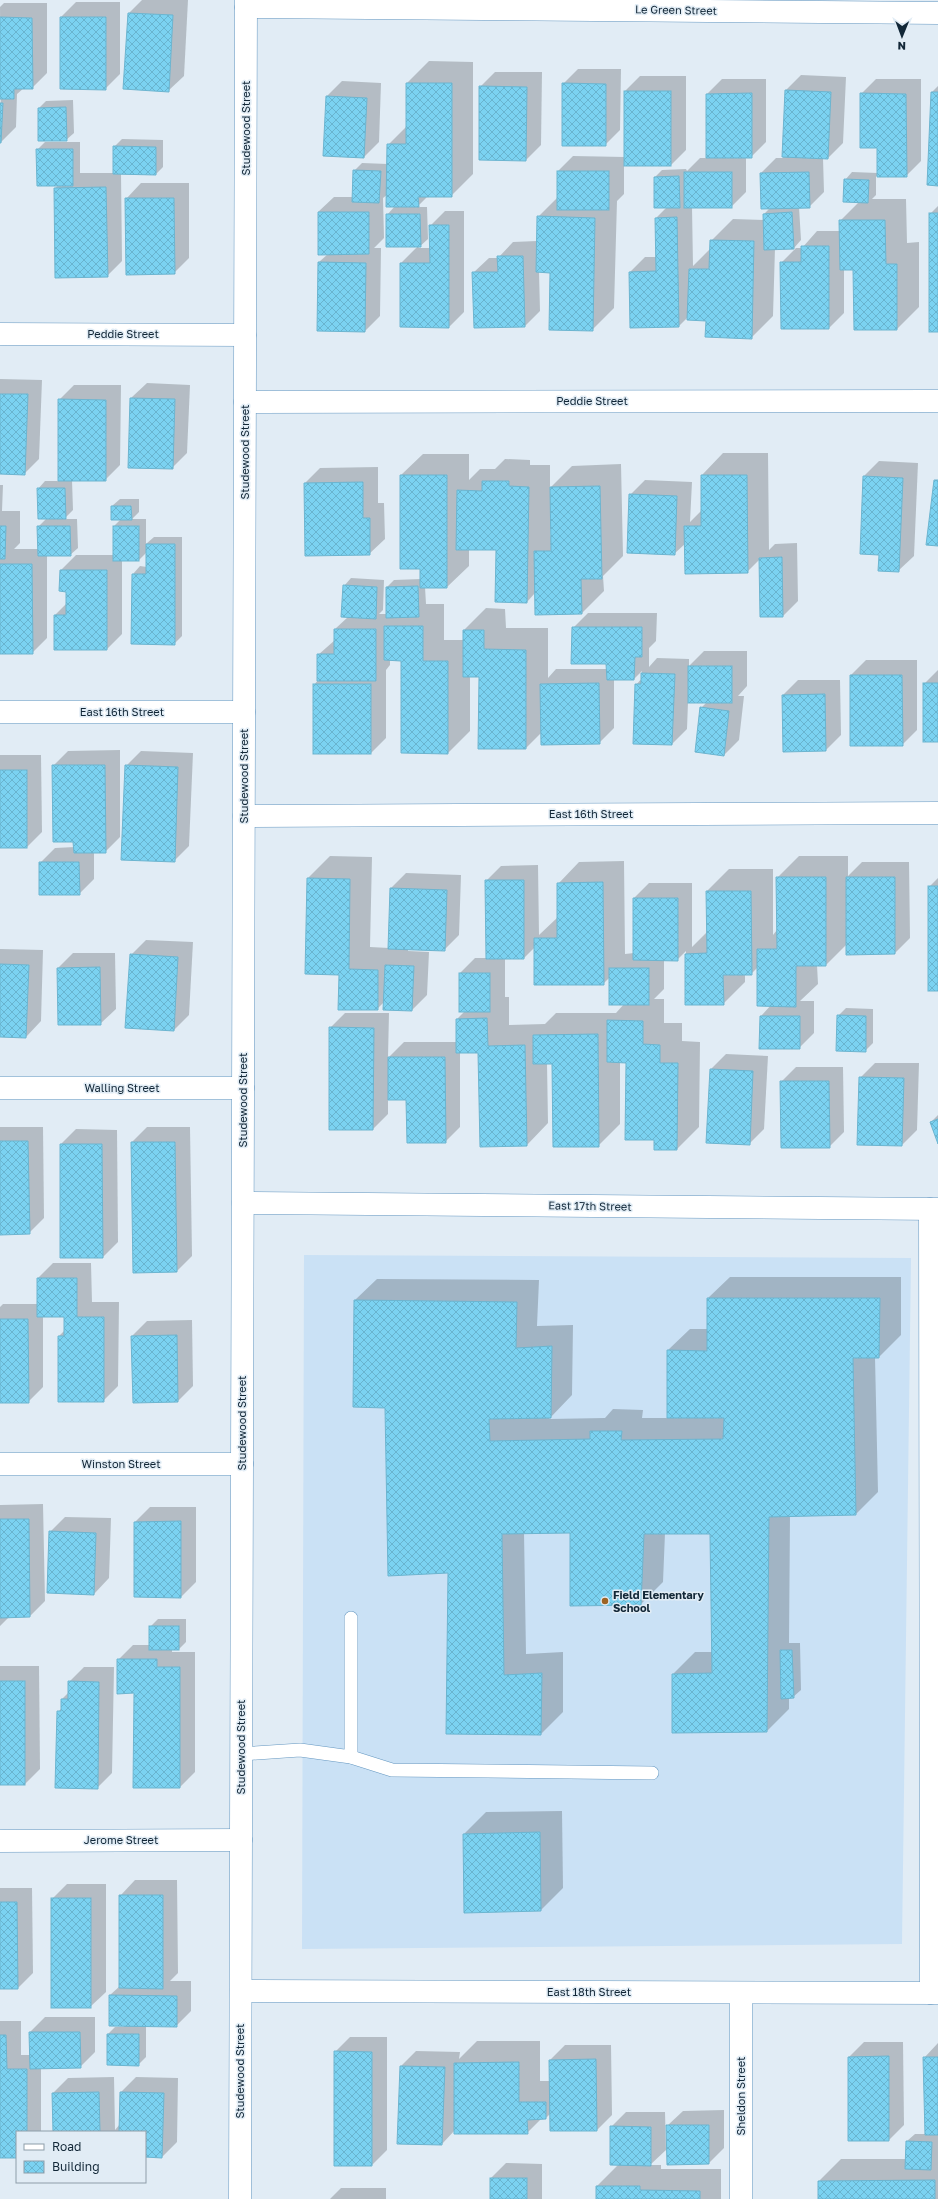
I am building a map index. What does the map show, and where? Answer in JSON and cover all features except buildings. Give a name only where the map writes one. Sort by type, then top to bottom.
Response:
[{"type":"street","name":"Le Green Street","points":[[246,3],[938,13]]},
{"type":"street","name":"Studewood Street","points":[[240,2199],[246,3]]},
{"type":"street","name":"Peddie Street","points":[[0,334],[246,335]]},
{"type":"street","name":"Peddie Street","points":[[245,402],[938,401]]},
{"type":"street","name":"East 16th Street","points":[[0,712],[244,712]]},
{"type":"street","name":"East 16th Street","points":[[244,816],[938,813]]},
{"type":"street","name":"Walling Street","points":[[0,1088],[243,1088]]},
{"type":"street","name":"East 17th Street","points":[[243,1203],[934,1209]]},
{"type":"street","points":[[934,1209],[934,1993]]},
{"type":"street","name":"Winston Street","points":[[0,1464],[242,1464]]},
{"type":"street","name":"Jerome Street","points":[[0,1840],[241,1840]]},
{"type":"street","name":"East 18th Street","points":[[240,1991],[934,1993]]},
{"type":"street","name":"Sheldon Street","points":[[741,1993],[741,2199]]},
{"type":"lane","points":[[351,1618],[351,1756]]},
{"type":"lane","points":[[241,1754],[300,1750],[351,1756],[392,1770],[652,1773]]},
{"type":"shaded area","name":"Field Elementary School","points":[[304,1255],[911,1258],[902,1944],[302,1949]]},
{"type":"place","name":"Field Elementary School","points":[[605,1601]]}]
